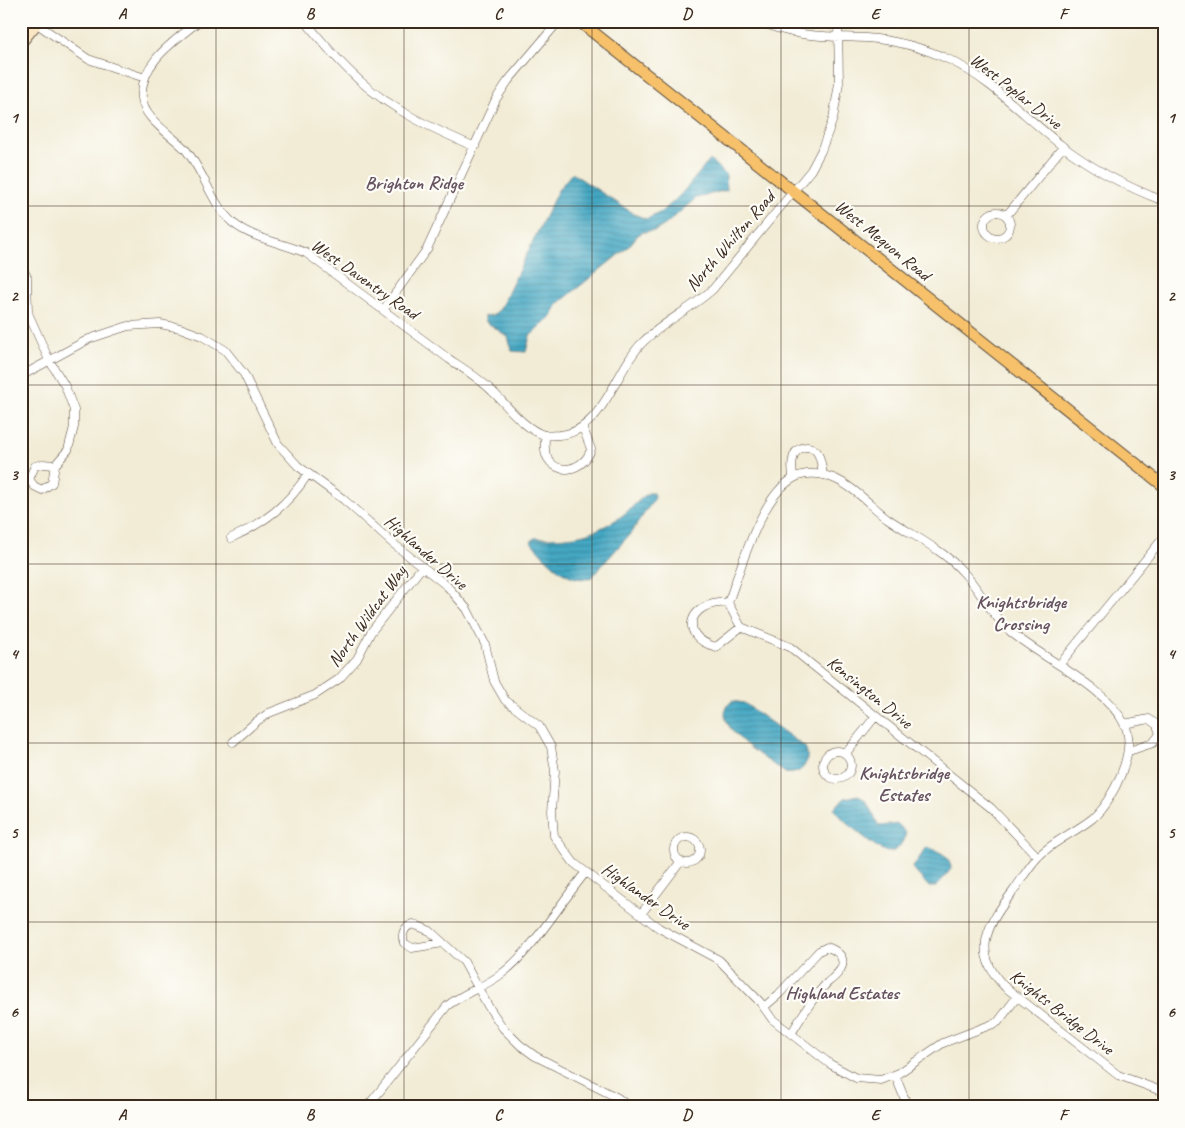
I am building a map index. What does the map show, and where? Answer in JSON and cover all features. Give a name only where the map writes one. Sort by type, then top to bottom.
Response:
[{"type":"main road","name":"West Mequon Road","points":[[579,21],[1164,486]]},
{"type":"street","points":[[21,43],[38,22],[88,59],[145,78],[152,64],[162,52],[199,21]]},
{"type":"street","points":[[305,21],[328,49],[375,93],[426,125],[475,147]]},
{"type":"street","points":[[384,309],[427,249],[496,100],[508,81],[559,21]]},
{"type":"street","name":"West Poplar Drive","points":[[759,21],[783,32],[892,42],[950,60],[988,85],[1063,146],[1125,184],[1164,201]]},
{"type":"street","name":"North Whilton Road","points":[[583,428],[612,391],[636,349],[650,336],[713,290],[811,170],[833,119],[839,83],[838,21]]},
{"type":"street","name":"West Daventry Road","points":[[145,78],[142,98],[146,111],[186,151],[232,222],[248,233],[287,244],[306,253],[449,359],[472,373],[528,427],[545,435]]},
{"type":"street","points":[[1006,216],[1063,146]]},
{"type":"street","points":[[21,266],[27,277],[28,313],[49,360],[65,386],[74,410],[74,427],[68,450],[54,465]]},
{"type":"street","name":"Highlander Drive","points":[[21,376],[89,339],[128,326],[160,324],[180,328],[202,336],[225,350],[244,374],[278,444],[308,474],[343,499],[447,586],[467,609],[485,644],[494,681],[506,700],[540,726],[551,747],[555,771],[552,811],[554,836],[574,863],[659,928],[719,960],[764,1006],[772,1019],[830,1064],[856,1078],[881,1080],[895,1075],[943,1043],[998,1022],[1018,997]]},
{"type":"street","points":[[583,428],[591,449],[584,463],[575,468],[563,469],[546,456],[545,435],[565,434],[583,428]]},
{"type":"street","points":[[793,478],[793,457],[798,449],[803,447],[812,448],[818,453],[824,475]]},
{"type":"street","points":[[231,538],[258,526],[274,515],[299,488],[308,474]]},
{"type":"street","points":[[728,603],[750,542],[771,500],[793,478],[810,474],[824,475],[841,482],[900,527],[945,554],[965,574],[1004,625],[1020,638],[1060,664],[1100,696],[1124,724],[1129,737],[1129,751],[1154,743],[1160,734],[1157,725],[1149,719],[1124,724]]},
{"type":"street","points":[[1060,664],[1164,537]]},
{"type":"street","name":"North Wildcat Way","points":[[233,742],[269,713],[316,695],[339,679],[356,659],[371,632],[422,566]]},
{"type":"street","points":[[716,602],[728,603],[742,627],[716,647],[700,642],[693,632],[692,624],[696,614],[705,605],[716,602]]},
{"type":"street","name":"Kensington Drive","points":[[742,627],[790,647],[991,808],[1038,857]]},
{"type":"street","points":[[846,753],[875,717]]},
{"type":"street","name":"Knights Bridge Drive","points":[[1129,751],[1122,772],[1095,816],[1038,857],[992,920],[986,934],[987,963],[996,978],[1018,997],[1118,1075],[1164,1092]]},
{"type":"street","points":[[641,914],[682,861]]},
{"type":"street","points":[[368,1106],[447,1006],[478,986],[499,976],[514,963],[586,872]]},
{"type":"street","points":[[442,943],[412,948],[404,943],[403,933],[409,925],[417,924],[430,931],[464,962],[488,1006],[503,1028],[520,1045],[535,1056],[618,1098],[629,1107]]},
{"type":"street","points":[[764,1006],[778,995],[819,951],[827,947],[837,951],[842,959],[842,965],[838,973],[819,991],[791,1034]]},
{"type":"street","points":[[895,1075],[908,1107]]},
{"type":"water","points":[[710,160],[726,175],[727,190],[696,198],[665,225],[655,231],[643,232],[638,235],[628,247],[558,304],[551,317],[530,336],[526,352],[512,351],[508,337],[485,321],[485,316],[493,315],[500,309],[558,190],[572,173],[634,214],[646,219],[673,202]]},
{"type":"water","points":[[648,493],[653,493],[655,498],[630,534],[592,577],[583,579],[566,574],[550,562],[531,542],[534,538],[576,536],[604,527],[619,518]]},
{"type":"water","points":[[732,701],[744,703],[805,747],[807,758],[804,767],[796,772],[785,773],[742,741],[726,720],[726,710]]},
{"type":"water","points":[[858,795],[866,801],[879,826],[898,824],[906,833],[898,848],[889,852],[877,847],[836,812],[834,808],[845,798]]},
{"type":"water","points":[[927,847],[943,854],[950,864],[951,869],[936,887],[929,887],[912,868]]},
{"type":"district","name":"Brighton Ridge","points":[[414,182]]},
{"type":"district","name":"Knightsbridge Crossing","points":[[1021,612]]},
{"type":"district","name":"Knightsbridge Estates","points":[[904,783]]},
{"type":"district","name":"Highland Estates","points":[[842,992]]}]
